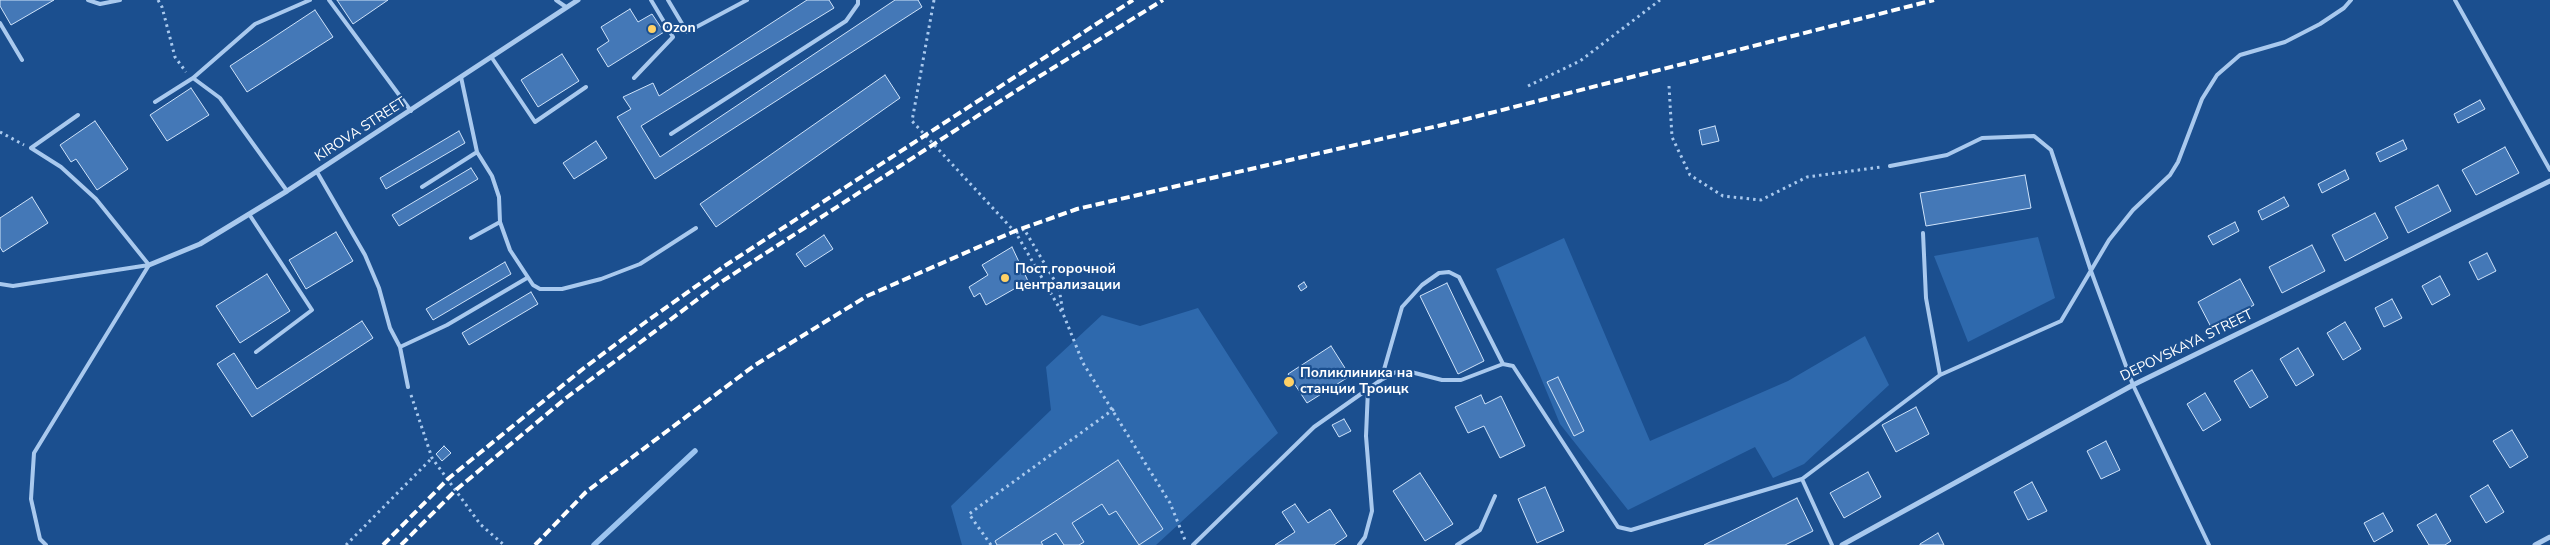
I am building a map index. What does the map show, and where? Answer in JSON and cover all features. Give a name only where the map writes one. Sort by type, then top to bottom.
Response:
[{"type":"street","name":"KIROVA STREET","points":[[149,265],[200,244],[288,191],[578,0]]},
{"type":"street","name":"DEPOVSKAYA STREET","points":[[1842,545],[2133,385],[2550,180]]},
{"type":"street","points":[[2535,545],[2550,537]]},
{"type":"lane","points":[[88,0],[100,4],[120,0]]},
{"type":"lane","points":[[155,102],[193,78],[254,24],[310,0]]},
{"type":"lane","points":[[330,0],[411,111]]},
{"type":"lane","points":[[556,0],[566,8]]},
{"type":"lane","points":[[634,78],[673,37],[651,0]]},
{"type":"lane","points":[[668,0],[688,32],[747,0]]},
{"type":"lane","points":[[672,134],[846,21],[858,4],[858,0]]},
{"type":"lane","points":[[1193,545],[1314,427],[1381,380],[1396,372],[1411,372],[1442,380],[1461,380],[1503,364],[1512,366],[1618,527],[1631,530],[1802,479],[1940,375],[2061,321],[2109,240],[2132,210],[2170,175],[2178,162],[2202,99],[2217,75],[2240,55],[2285,42],[2320,24],[2344,8],[2351,0]]},
{"type":"lane","points":[[2456,0],[2550,170]]},
{"type":"lane","points":[[0,23],[22,60]]},
{"type":"lane","points":[[492,58],[534,122],[586,87]]},
{"type":"lane","points":[[461,77],[478,152],[492,176],[499,196],[500,222],[510,250],[527,278],[540,289],[562,289],[601,279],[640,264],[696,228]]},
{"type":"lane","points":[[193,78],[220,98],[288,191]]},
{"type":"lane","points":[[78,114],[31,148],[61,167],[96,199],[149,265]]},
{"type":"lane","points":[[1890,166],[1947,155],[1982,138],[2034,136],[2051,150],[2091,272],[2133,385],[2209,545]]},
{"type":"lane","points":[[422,187],[478,152]]},
{"type":"lane","points":[[317,172],[365,255],[379,288],[390,328],[400,347],[408,387]]},
{"type":"lane","points":[[250,214],[312,310],[256,352]]},
{"type":"lane","points":[[471,238],[500,222]]},
{"type":"lane","points":[[1923,232],[1926,298],[1940,375]]},
{"type":"lane","points":[[0,284],[13,286],[149,265]]},
{"type":"lane","points":[[46,545],[40,539],[31,499],[34,453],[149,265]]},
{"type":"lane","points":[[1381,380],[1402,307],[1422,285],[1440,273],[1449,272],[1459,277],[1503,364]]},
{"type":"lane","points":[[400,347],[448,325],[527,278]]},
{"type":"lane","points":[[1359,545],[1365,537],[1372,511],[1366,436],[1368,389]]},
{"type":"lane","points":[[1802,479],[1832,545]]},
{"type":"lane","points":[[1458,545],[1480,530],[1494,496]]},
{"type":"path","points":[[158,0],[162,6],[175,57],[193,78]]},
{"type":"path","points":[[934,0],[912,120],[1016,233],[1064,316],[1083,363],[1114,409],[1170,503],[1187,545]]},
{"type":"path","points":[[1528,86],[1580,61],[1660,0]]},
{"type":"path","points":[[1669,86],[1672,137],[1690,175],[1723,196],[1761,200],[1807,176],[1890,166]]},
{"type":"path","points":[[0,132],[31,148]]},
{"type":"path","points":[[1016,233],[1024,229],[1059,288],[1064,316]]},
{"type":"path","points":[[408,387],[432,458],[480,524],[504,545]]},
{"type":"path","points":[[990,545],[969,514],[1114,409]]},
{"type":"path","points":[[346,545],[432,458]]},
{"type":"shaded area","points":[[2038,237],[2055,298],[1968,342],[1934,256]]},
{"type":"shaded area","points":[[1564,238],[1650,441],[1788,381],[1865,336],[1889,385],[1804,464],[1773,478],[1755,447],[1628,510],[1560,424],[1496,269]]},
{"type":"shaded area","points":[[1198,308],[1278,433],[1156,545],[962,545],[951,506],[1051,410],[1046,367],[1102,315],[1140,326]]},
{"type":"building","points":[[0,0],[54,0],[11,25],[0,6]]},
{"type":"building","points":[[337,0],[388,0],[353,24]]},
{"type":"building","points":[[807,0],[829,0],[834,8],[641,126],[660,157],[895,0],[918,0],[922,7],[655,179],[617,117],[631,109],[623,97],[653,83],[659,96]]},
{"type":"building","points":[[630,9],[638,22],[652,14],[664,32],[608,67],[597,49],[609,41],[601,27]]},
{"type":"building","points":[[315,10],[333,37],[247,92],[230,66]]},
{"type":"building","points":[[562,54],[579,81],[538,107],[521,80]]},
{"type":"building","points":[[885,75],[900,98],[716,227],[700,204]]},
{"type":"building","points":[[191,88],[209,115],[167,141],[150,115]]},
{"type":"building","points":[[2480,100],[2485,109],[2458,123],[2454,114]]},
{"type":"building","points":[[95,121],[128,169],[97,190],[76,159],[71,162],[60,145]]},
{"type":"building","points":[[1715,126],[1719,141],[1702,145],[1699,130]]},
{"type":"building","points":[[459,131],[465,143],[386,189],[380,178]]},
{"type":"building","points":[[2403,140],[2407,149],[2380,162],[2376,153]]},
{"type":"building","points":[[596,141],[607,158],[574,179],[563,163]]},
{"type":"building","points":[[2505,147],[2519,173],[2476,195],[2462,170]]},
{"type":"building","points":[[471,168],[478,179],[399,226],[392,215]]},
{"type":"building","points":[[2345,170],[2349,179],[2322,193],[2318,184]]},
{"type":"building","points":[[2025,175],[2031,208],[1926,226],[1920,193]]},
{"type":"building","points":[[2438,185],[2451,211],[2408,233],[2395,207]]},
{"type":"building","points":[[32,197],[48,223],[3,252],[0,247],[0,218]]},
{"type":"building","points":[[2284,197],[2289,206],[2262,220],[2258,211]]},
{"type":"building","points":[[2375,213],[2388,238],[2345,261],[2332,235]]},
{"type":"building","points":[[2235,222],[2239,231],[2213,245],[2208,236]]},
{"type":"building","points":[[336,232],[353,261],[306,289],[289,260]]},
{"type":"building","points":[[824,235],[833,249],[805,267],[796,254]]},
{"type":"building","points":[[2312,245],[2325,271],[2282,293],[2269,267]]},
{"type":"building","name":"Пост горочной централизации","points":[[1012,247],[1028,281],[986,305],[980,293],[974,297],[969,287],[988,275],[982,265]]},
{"type":"building","points":[[2487,253],[2496,271],[2478,280],[2469,262]]},
{"type":"building","points":[[505,262],[511,274],[433,320],[426,309]]},
{"type":"building","points":[[267,274],[290,311],[240,343],[216,306]]},
{"type":"building","points":[[2440,276],[2450,295],[2432,305],[2422,286]]},
{"type":"building","points":[[2240,279],[2254,305],[2211,327],[2198,302]]},
{"type":"building","points":[[1304,282],[1307,287],[1301,291],[1298,286]]},
{"type":"building","points":[[1447,283],[1484,361],[1458,374],[1420,296]]},
{"type":"building","points":[[531,292],[538,304],[469,345],[462,333]]},
{"type":"building","points":[[2392,299],[2402,318],[2384,327],[2375,308]]},
{"type":"building","points":[[362,321],[373,338],[252,417],[217,364],[234,353],[257,389]]},
{"type":"building","points":[[2345,322],[2361,349],[2343,360],[2327,333]]},
{"type":"building","points":[[1331,346],[1350,376],[1307,403],[1288,374]]},
{"type":"building","points":[[2298,348],[2314,375],[2296,386],[2280,359]]},
{"type":"building","points":[[2252,370],[2268,397],[2250,408],[2234,381]]},
{"type":"building","points":[[1558,377],[1584,431],[1574,436],[1547,382]]},
{"type":"building","points":[[2205,393],[2221,420],[2203,431],[2187,404]]},
{"type":"building","points":[[1481,395],[1485,404],[1501,396],[1525,446],[1500,458],[1484,426],[1468,433],[1455,407]]},
{"type":"building","points":[[1916,407],[1929,434],[1896,452],[1882,425]]},
{"type":"building","points":[[1344,419],[1351,431],[1339,437],[1332,425]]},
{"type":"building","points":[[2512,430],[2528,457],[2510,468],[2493,441]]},
{"type":"building","points":[[2106,441],[2120,470],[2101,479],[2087,451]]},
{"type":"building","points":[[444,446],[451,453],[442,461],[436,454]]},
{"type":"building","points":[[1118,460],[1163,529],[1139,545],[1116,511],[1109,515],[1102,504],[1072,523],[1084,542],[1079,545],[1064,545],[1056,533],[1041,542],[1043,545],[997,545],[995,541]]},
{"type":"building","points":[[1868,472],[1881,497],[1844,518],[1830,493]]},
{"type":"building","points":[[1420,473],[1453,524],[1425,541],[1393,491]]},
{"type":"building","points":[[2032,482],[2047,511],[2028,520],[2014,492]]},
{"type":"building","points":[[2488,485],[2504,512],[2486,523],[2470,496]]},
{"type":"building","points":[[1545,487],[1564,531],[1537,543],[1518,499]]},
{"type":"building","points":[[1797,498],[1813,531],[1785,545],[1704,545]]},
{"type":"building","points":[[1295,504],[1308,523],[1330,509],[1347,536],[1334,545],[1275,545],[1295,532],[1282,512]]},
{"type":"building","points":[[2383,513],[2393,531],[2374,542],[2364,523]]},
{"type":"building","points":[[2436,514],[2451,541],[2445,545],[2429,545],[2417,525]]},
{"type":"building","points":[[1938,533],[1944,545],[1920,545],[1920,544]]},
{"type":"waterway","points":[[594,545],[695,451]]},
{"type":"railway","points":[[383,545],[449,478],[584,368],[647,321],[726,265],[1133,0]]},
{"type":"railway","points":[[401,545],[457,489],[566,398],[718,284],[1019,89],[1163,0]]},
{"type":"railway","points":[[535,545],[586,492],[755,365],[867,296],[1015,231],[1077,209],[1455,122],[1934,0]]},
{"type":"place","name":"Ozon","points":[[652,29]]},
{"type":"place","name":"Пост горочной централизации","points":[[1005,278]]},
{"type":"place","name":"Поликлиника на станции Троицк","points":[[1289,382]]}]
